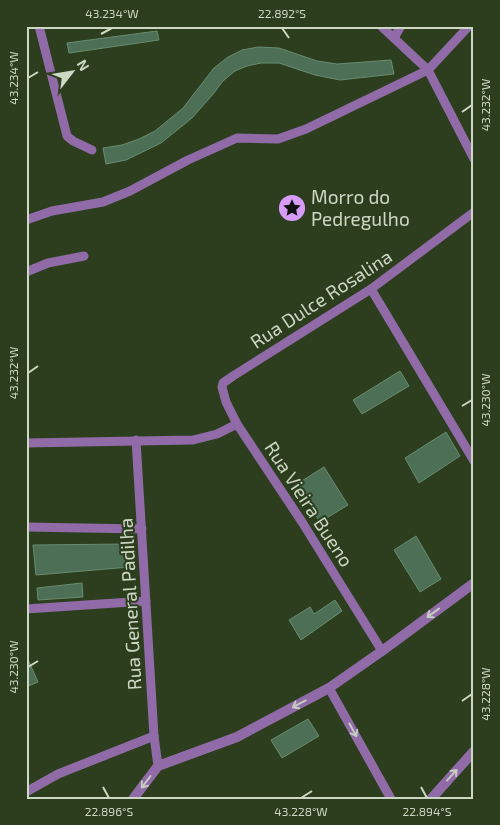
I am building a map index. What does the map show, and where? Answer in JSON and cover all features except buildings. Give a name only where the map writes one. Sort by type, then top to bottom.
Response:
[{"type":"street","points":[[40,26],[67,136],[92,150]]},
{"type":"street","points":[[381,26],[428,70],[474,159]]},
{"type":"street","points":[[394,38],[401,26]]},
{"type":"street","points":[[26,220],[52,211],[103,202],[130,191],[188,160],[237,138],[278,139],[306,129],[428,70],[470,26]]},
{"type":"street","name":"Rua Dulce Rosalina","points":[[233,376],[371,289],[474,212]]},
{"type":"street","points":[[26,272],[48,262],[84,256]]},
{"type":"street","points":[[371,289],[474,460]]},
{"type":"street","name":"Rua Vieira Bueno","points":[[233,376],[223,383],[222,387],[226,402],[237,424],[302,522],[382,651]]},
{"type":"street","points":[[26,442],[193,440],[217,434],[237,424]]},
{"type":"street","name":"Rua General Padilha","points":[[136,440],[154,736],[158,766]]},
{"type":"street","points":[[26,527],[142,529]]},
{"type":"street","points":[[133,799],[158,766],[238,737],[329,688],[473,584]]},
{"type":"street","points":[[26,609],[146,601]]},
{"type":"street","points":[[329,688],[391,799]]},
{"type":"street","points":[[26,792],[58,774],[154,736]]},
{"type":"street","points":[[431,799],[474,751]]},
{"type":"place","name":"Morro do Pedregulho","points":[[292,208]]}]
